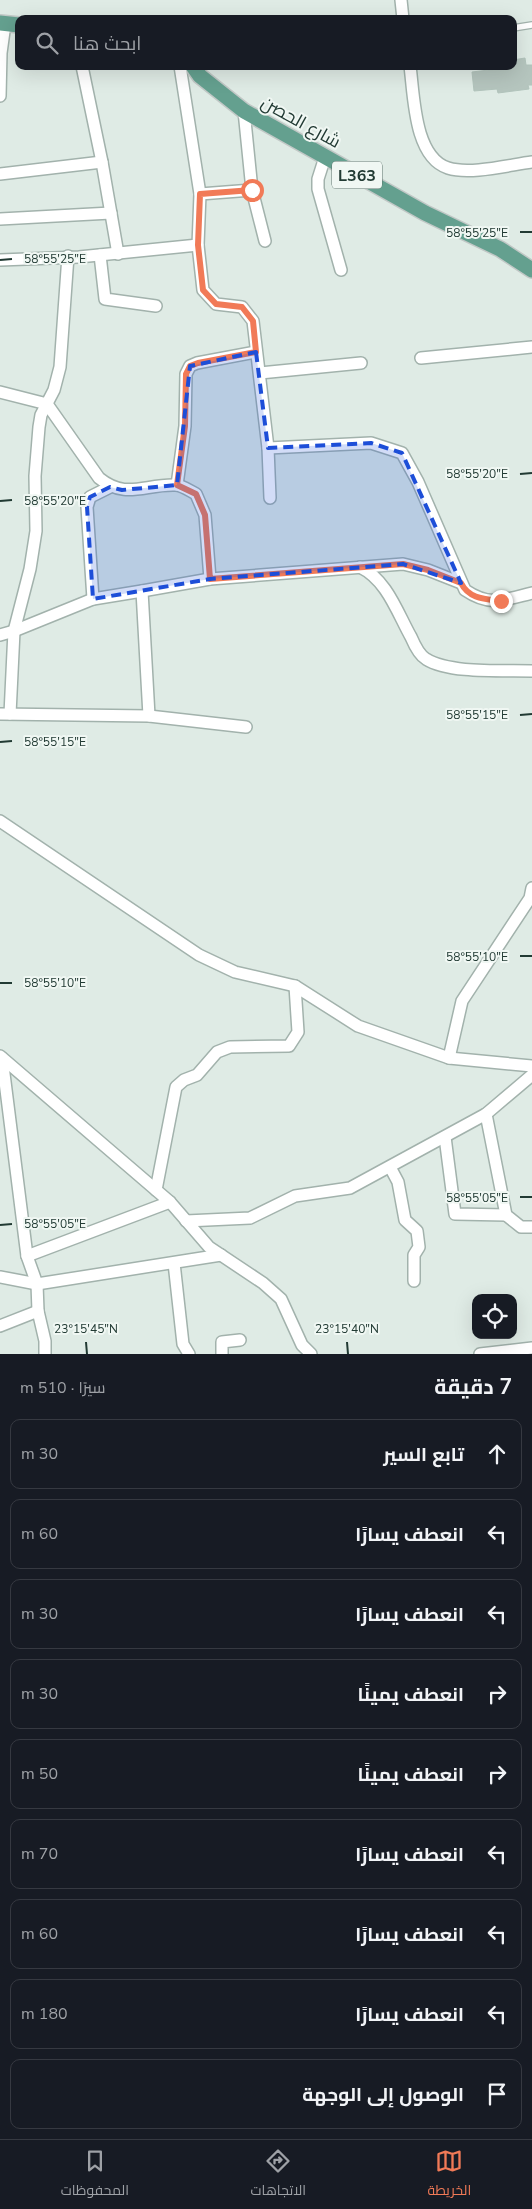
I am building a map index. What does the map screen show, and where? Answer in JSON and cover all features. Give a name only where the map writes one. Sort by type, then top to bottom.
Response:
[{"type":"main road","name":"شارع الحصن","points":[[196,70],[200,76],[244,112],[425,213],[500,249],[532,270]]},
{"type":"street","points":[[400,0],[402,15]]},
{"type":"street","points":[[0,96],[1,53],[8,24]]},
{"type":"street","points":[[83,70],[102,162],[118,254]]},
{"type":"street","points":[[181,70],[200,194],[198,245],[203,290],[216,304],[242,307],[253,321],[268,448],[270,498]]},
{"type":"street","points":[[411,70],[418,125],[423,142],[432,158],[448,168],[470,170],[532,162]]},
{"type":"street","points":[[244,112],[252,190],[265,241]]},
{"type":"street","points":[[325,157],[318,178],[318,189],[341,270]]},
{"type":"street","points":[[0,174],[102,162]]},
{"type":"street","points":[[200,194],[252,190]]},
{"type":"street","points":[[0,219],[111,214]]},
{"type":"street","points":[[0,260],[118,254],[198,245]]},
{"type":"street","points":[[100,255],[105,299],[156,306]]},
{"type":"street","points":[[68,256],[60,367],[54,390],[41,415],[39,427],[35,476],[36,531],[30,569],[14,631],[5,714],[149,716],[246,727]]},
{"type":"street","points":[[421,358],[532,347]]},
{"type":"street","points":[[177,485],[185,426],[186,374],[190,366],[256,352]]},
{"type":"street","points":[[260,373],[361,363]]},
{"type":"street","points":[[0,392],[47,404],[99,478],[110,487],[122,490],[177,485],[196,494],[205,515],[210,579]]},
{"type":"street","points":[[268,448],[371,442],[402,452],[418,482],[464,590],[478,599],[501,601],[532,593]]},
{"type":"street","points":[[93,599],[87,507],[90,497],[110,487]]},
{"type":"street","points":[[0,635],[93,599],[210,579],[403,564],[428,570],[461,583]]},
{"type":"street","points":[[360,567],[373,573],[382,583],[414,644],[425,658],[448,668],[532,671]]},
{"type":"street","points":[[142,591],[149,716]]},
{"type":"street","points":[[0,821],[199,955],[235,972],[295,986],[358,1026],[449,1058],[532,1066]]},
{"type":"street","points":[[449,1058],[462,1001],[530,898],[532,888]]},
{"type":"street","points":[[156,1190],[176,1087],[184,1080],[197,1075],[217,1052],[230,1047],[288,1046],[298,1032],[295,986]]},
{"type":"street","points":[[1,1057],[170,1202],[209,1247],[263,1284],[281,1299],[292,1327],[308,1353]]},
{"type":"street","points":[[1,1057],[27,1256],[37,1284],[38,1310],[45,1354]]},
{"type":"street","points":[[186,1222],[250,1218],[295,1196],[350,1188],[486,1114],[532,1075]]},
{"type":"street","points":[[486,1114],[506,1215]]},
{"type":"street","points":[[445,1137],[455,1214],[506,1215],[521,1227],[532,1227]]},
{"type":"street","points":[[390,1167],[398,1182],[405,1220],[418,1231],[419,1247],[414,1255],[414,1281]]},
{"type":"street","points":[[27,1256],[170,1202]]},
{"type":"street","points":[[0,1277],[37,1284],[221,1255]]},
{"type":"street","points":[[174,1262],[183,1344],[189,1354]]},
{"type":"street","points":[[0,1326],[38,1310]]},
{"type":"street","points":[[222,1354],[222,1342],[240,1340]]},
{"type":"street","points":[[480,1354],[532,1348]]},
{"type":"lane","points":[[517,27],[532,25]]},
{"type":"highlighted area","points":[[256,352],[268,448],[371,443],[402,453],[461,583],[403,564],[210,579],[93,599],[87,507],[90,497],[110,487],[122,490],[177,485],[190,366]]},
{"type":"building","points":[[525,58],[526,65],[532,65],[532,85],[528,85],[529,89],[498,93],[497,89],[474,91],[472,72],[517,70],[517,59]]},
{"type":"route","points":[[252,190],[200,194],[198,245],[203,290],[216,304],[242,307],[253,321],[256,352],[198,363],[190,366],[186,374],[185,426],[177,485],[196,494],[205,515],[210,579],[403,564],[428,570],[461,583],[464,590],[478,599],[501,601]]}]
